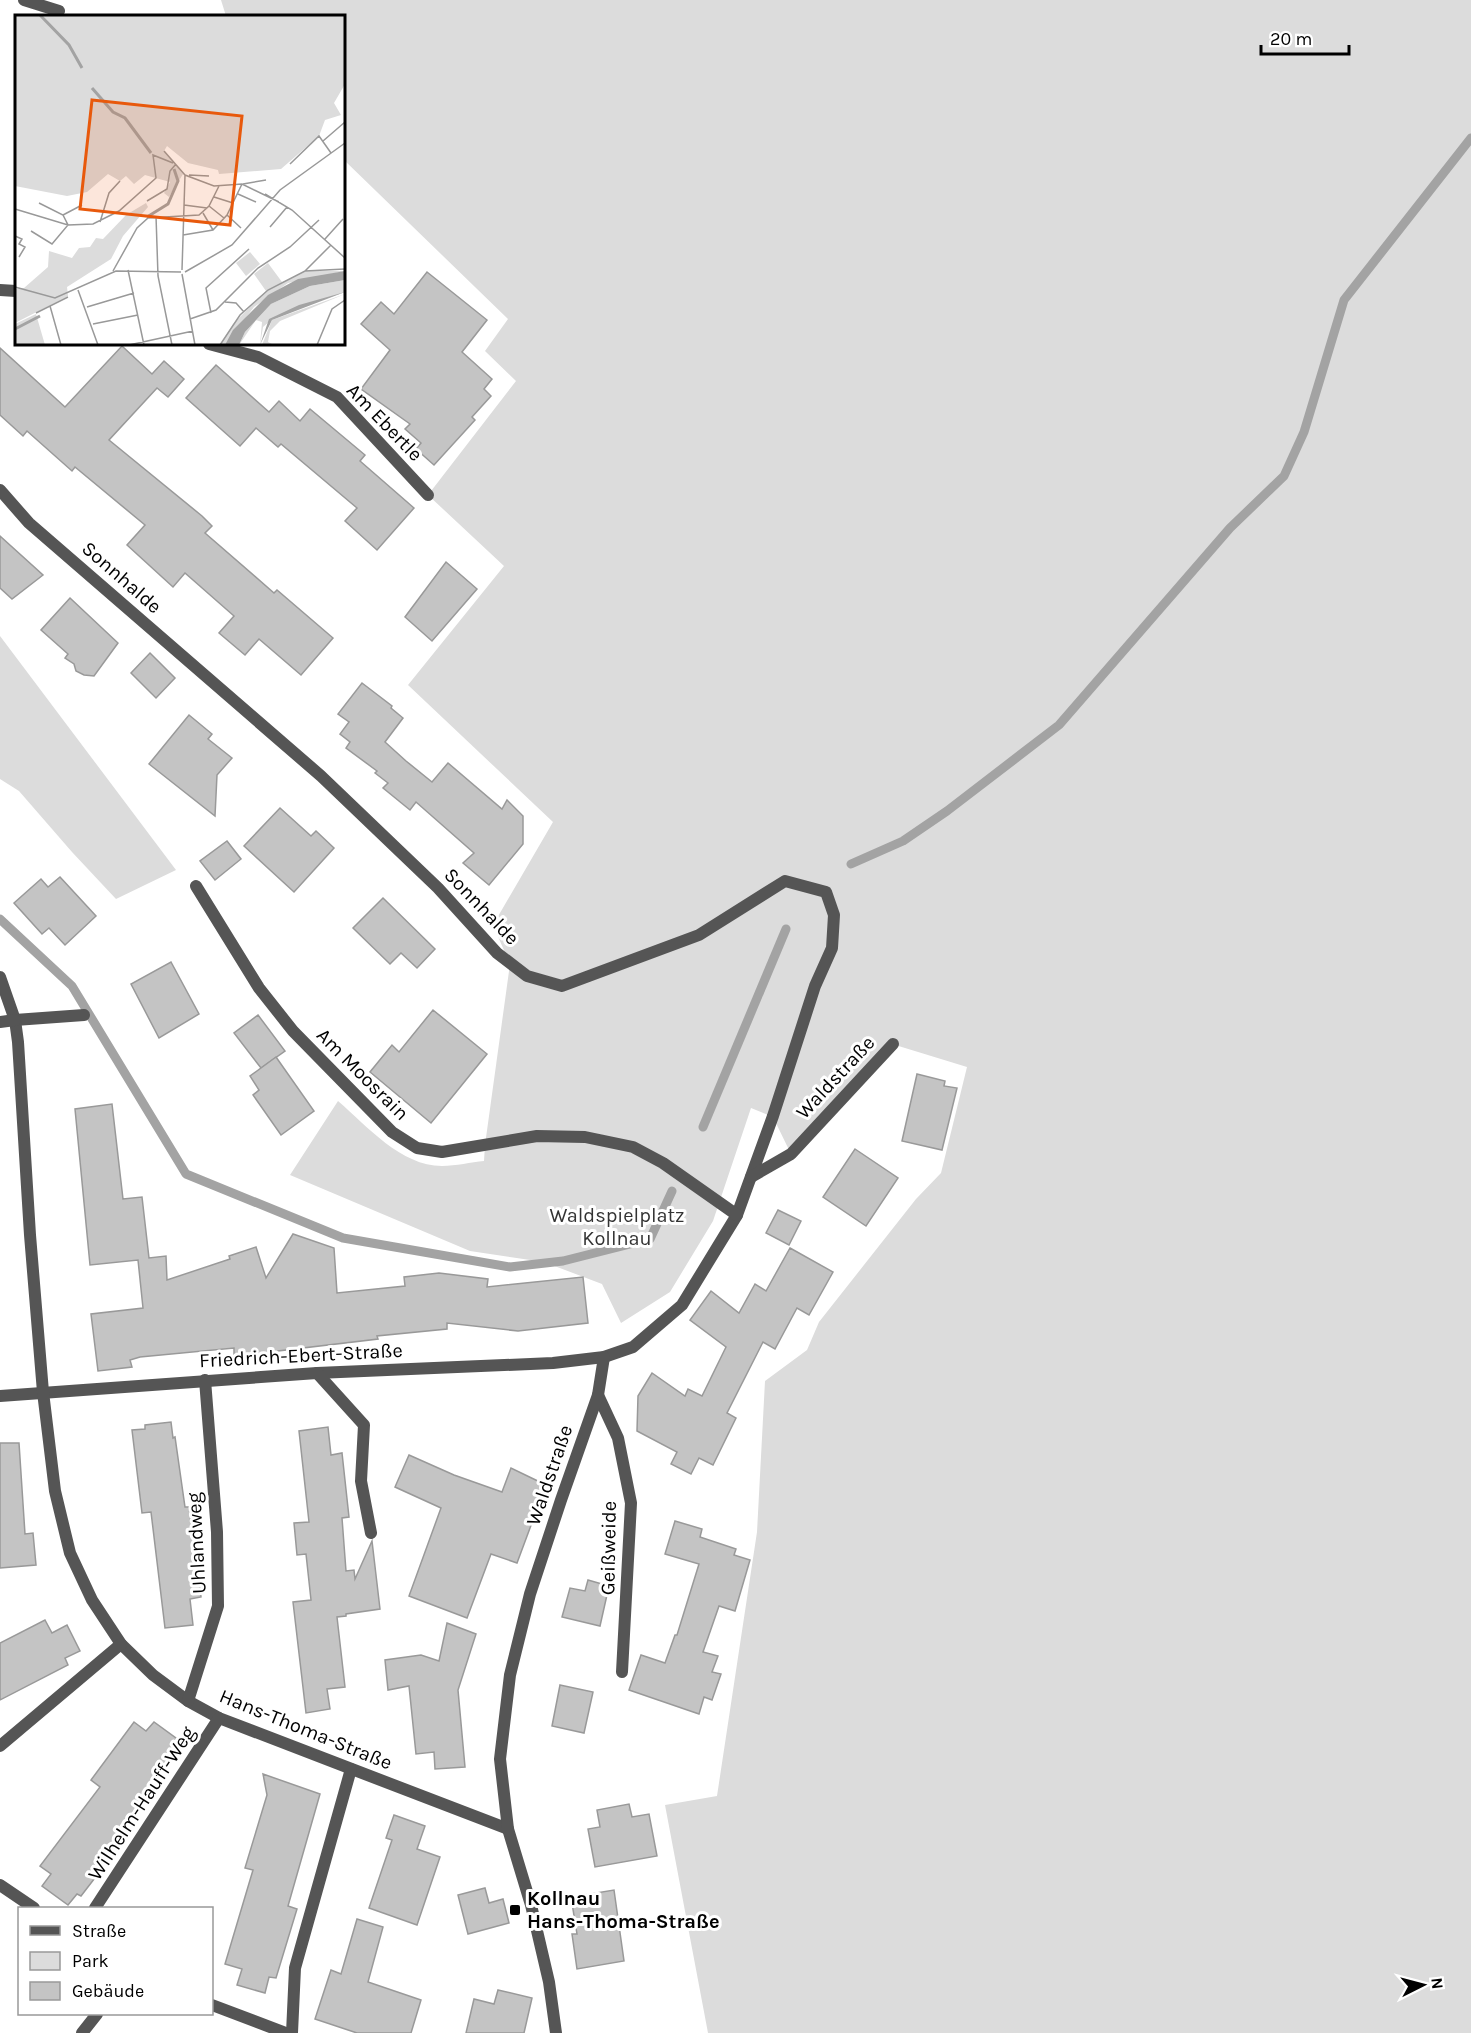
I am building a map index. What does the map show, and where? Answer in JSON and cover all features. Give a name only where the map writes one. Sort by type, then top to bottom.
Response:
[{"type":"street","points":[[24,0],[59,11]]},
{"type":"street","points":[[0,290],[15,291]]},
{"type":"street","name":"Am Ebertle","points":[[213,345],[258,357],[337,396],[428,495]]},
{"type":"street","name":"Sonnhalde","points":[[0,490],[29,523],[321,776],[438,888],[497,953],[527,976],[562,986],[699,934],[785,881],[826,892],[834,915],[832,948],[815,986],[751,1177]]},
{"type":"street","name":"Am Moosrain","points":[[196,886],[259,988],[293,1031],[392,1132],[417,1148],[442,1152],[537,1136],[585,1137],[633,1147],[663,1163],[737,1215]]},
{"type":"street","name":"Hans-Thoma-Straße","points":[[0,977],[15,1020],[43,1392],[55,1491],[70,1553],[92,1600],[121,1644],[153,1675],[188,1701],[219,1718],[508,1828]]},
{"type":"street","points":[[0,1022],[84,1015]]},
{"type":"street","name":"Waldstraße","points":[[751,1177],[791,1154],[892,1044]]},
{"type":"street","points":[[604,1357],[633,1347],[682,1305],[737,1215],[751,1177]]},
{"type":"street","name":"Waldstraße","points":[[556,2033],[549,1982],[531,1905],[508,1828],[500,1759],[510,1674],[530,1594],[598,1395],[604,1357]]},
{"type":"street","name":"Friedrich-Ebert-Straße","points":[[0,1396],[205,1380],[553,1363],[604,1357]]},
{"type":"street","points":[[317,1373],[364,1425],[361,1481],[371,1533]]},
{"type":"street","name":"Uhlandweg","points":[[188,1701],[218,1606],[216,1532],[205,1380]]},
{"type":"street","name":"Geißweide","points":[[598,1395],[618,1438],[631,1503],[621,1672]]},
{"type":"street","points":[[0,1746],[121,1644]]},
{"type":"street","name":"Wilhelm-Hauff-Weg","points":[[96,1907],[219,1718]]},
{"type":"street","points":[[292,2033],[295,1968],[351,1769]]},
{"type":"street","points":[[0,1885],[33,1907]]},
{"type":"street","points":[[213,2005],[286,2033]]},
{"type":"street","points":[[82,2033],[96,2015]]},
{"type":"green space","name":"Waldspielplatz Kollnau","points":[[221,0],[1471,0],[1471,2033],[708,2033],[665,1805],[717,1796],[757,1532],[765,1381],[807,1350],[819,1322],[916,1199],[941,1173],[967,1067],[892,1044],[791,1154],[773,1117],[751,1108],[713,1221],[670,1292],[621,1323],[602,1284],[544,1262],[470,1251],[290,1175],[338,1101],[373,1133],[413,1159],[442,1166],[484,1161],[510,964],[493,925],[553,822],[408,685],[504,566],[428,495],[516,381],[485,351],[508,319],[345,161],[345,15],[226,15]]},
{"type":"green space","points":[[0,636],[176,870],[116,899],[19,791],[0,779]]},
{"type":"building","points":[[427,272],[487,320],[462,352],[492,379],[484,389],[491,396],[472,417],[475,420],[434,465],[416,449],[421,443],[405,429],[410,424],[361,389],[390,350],[361,324],[381,302],[394,314]]},
{"type":"building","points":[[122,346],[152,374],[164,361],[184,379],[168,397],[157,388],[109,440],[202,516],[212,526],[205,533],[274,593],[277,590],[333,638],[301,675],[259,639],[245,655],[219,633],[234,616],[185,573],[173,587],[127,545],[145,525],[75,467],[72,471],[27,431],[23,436],[0,415],[0,348],[65,407]]},
{"type":"building","points":[[216,365],[269,412],[279,401],[300,421],[310,409],[365,455],[360,461],[414,508],[377,550],[345,521],[357,508],[281,444],[278,447],[256,428],[240,446],[186,398]]},
{"type":"building","points":[[0,536],[43,575],[12,599],[0,588]]},
{"type":"building","points":[[446,562],[477,589],[432,641],[405,617]]},
{"type":"building","points":[[70,598],[118,643],[94,676],[76,671],[74,664],[65,658],[68,654],[41,630]]},
{"type":"building","points":[[150,653],[175,678],[156,698],[131,673]]},
{"type":"building","points":[[362,683],[392,706],[391,708],[403,718],[385,742],[406,761],[432,782],[448,763],[502,809],[507,800],[523,816],[523,844],[489,885],[463,863],[474,853],[416,802],[410,810],[383,788],[388,783],[375,773],[377,771],[346,748],[350,742],[340,734],[349,722],[338,714]]},
{"type":"building","points":[[189,715],[212,734],[208,739],[232,758],[217,775],[215,816],[149,764]]},
{"type":"building","points":[[280,808],[311,836],[316,831],[334,848],[294,892],[244,846]]},
{"type":"building","points":[[227,841],[241,859],[215,880],[200,861]]},
{"type":"building","points":[[60,877],[96,916],[65,945],[49,928],[42,934],[14,903],[41,879],[48,887]]},
{"type":"building","points":[[383,898],[435,949],[417,968],[401,953],[390,964],[353,928]]},
{"type":"building","points":[[171,962],[199,1014],[159,1038],[131,984]]},
{"type":"building","points":[[433,1010],[487,1054],[431,1123],[370,1072],[392,1045],[399,1052]]},
{"type":"building","points":[[258,1015],[285,1051],[261,1068],[234,1033]]},
{"type":"building","points":[[276,1057],[314,1111],[281,1135],[253,1095],[259,1090],[250,1076]]},
{"type":"building","points":[[917,1074],[945,1081],[944,1086],[957,1088],[942,1150],[902,1141]]},
{"type":"building","points":[[112,1104],[123,1199],[142,1197],[149,1258],[166,1256],[167,1280],[230,1259],[229,1256],[256,1247],[266,1278],[293,1234],[334,1248],[337,1293],[405,1286],[404,1277],[439,1273],[488,1279],[487,1287],[583,1277],[588,1323],[518,1331],[447,1323],[447,1329],[377,1336],[378,1339],[278,1351],[278,1354],[234,1357],[234,1348],[140,1357],[130,1360],[132,1367],[98,1371],[91,1314],[143,1308],[138,1260],[90,1265],[75,1109]]},
{"type":"building","points":[[855,1149],[898,1178],[866,1226],[823,1197]]},
{"type":"building","points":[[778,1210],[801,1221],[789,1245],[766,1233]]},
{"type":"building","points":[[790,1248],[833,1272],[809,1315],[797,1308],[775,1349],[763,1342],[727,1413],[736,1418],[713,1465],[699,1458],[691,1474],[671,1464],[677,1452],[637,1431],[638,1396],[652,1373],[685,1396],[688,1389],[702,1396],[726,1347],[690,1320],[711,1291],[739,1313],[755,1284],[766,1291]]},
{"type":"building","points":[[171,1422],[185,1507],[189,1507],[201,1597],[190,1599],[193,1625],[165,1628],[151,1512],[142,1513],[132,1430],[145,1429],[145,1425]]},
{"type":"building","points":[[328,1427],[331,1455],[342,1453],[349,1517],[342,1518],[346,1571],[354,1570],[355,1579],[372,1541],[380,1609],[337,1617],[345,1687],[327,1689],[330,1709],[306,1713],[293,1602],[311,1600],[306,1554],[297,1555],[294,1523],[309,1522],[299,1431]]},
{"type":"building","points":[[0,1443],[19,1443],[25,1534],[33,1533],[36,1565],[0,1568]]},
{"type":"building","points":[[409,1455],[454,1475],[502,1492],[511,1468],[546,1485],[517,1563],[491,1554],[467,1618],[409,1596],[441,1508],[395,1487]]},
{"type":"building","points":[[675,1521],[702,1529],[700,1537],[736,1549],[734,1555],[750,1560],[735,1611],[719,1606],[703,1652],[718,1656],[712,1672],[721,1674],[712,1700],[704,1697],[699,1714],[629,1690],[641,1655],[665,1663],[675,1635],[677,1635],[699,1564],[665,1554]]},
{"type":"building","points":[[588,1580],[609,1586],[600,1626],[562,1617],[570,1588],[585,1591]]},
{"type":"building","points":[[45,1620],[52,1633],[67,1625],[80,1651],[65,1658],[68,1665],[0,1700],[0,1643]]},
{"type":"building","points":[[447,1623],[476,1634],[458,1690],[465,1767],[435,1769],[434,1752],[416,1754],[409,1686],[388,1690],[385,1660],[421,1655],[439,1661]]},
{"type":"building","points":[[560,1685],[593,1692],[584,1733],[552,1726]]},
{"type":"building","points":[[134,1722],[146,1731],[154,1722],[180,1741],[172,1752],[176,1754],[117,1833],[125,1839],[81,1896],[77,1894],[68,1905],[42,1886],[51,1874],[40,1866],[100,1787],[91,1780]]},
{"type":"building","points":[[263,1774],[320,1794],[288,1906],[297,1909],[276,1978],[269,1977],[265,1993],[237,1985],[242,1969],[225,1964],[253,1870],[245,1868],[267,1795]]},
{"type":"building","points":[[629,1804],[632,1817],[649,1814],[657,1856],[595,1867],[588,1829],[600,1827],[597,1810]]},
{"type":"building","points":[[394,1815],[425,1826],[417,1849],[440,1857],[417,1925],[369,1908],[392,1840],[386,1838]]},
{"type":"building","points":[[485,1888],[489,1903],[503,1899],[509,1923],[468,1934],[458,1895]]},
{"type":"building","points":[[614,1890],[624,1961],[577,1969],[572,1934],[577,1934],[571,1897]]},
{"type":"building","points":[[357,1919],[383,1927],[368,1982],[421,2000],[411,2033],[357,2033],[315,2019],[331,1970],[341,1974]]},
{"type":"building","points":[[498,1990],[532,1998],[524,2033],[466,2033],[474,1999],[494,2004]]},
{"type":"waterway","points":[[851,864],[903,841],[947,811],[1059,725],[1230,528],[1284,476],[1304,432],[1344,300],[1471,138]]},
{"type":"waterway","points":[[0,919],[72,986],[186,1174],[343,1238],[510,1267],[563,1261],[650,1239],[672,1191]]},
{"type":"waterway","points":[[703,1127],[786,929]]},
{"type":"place","name":"Kollnau Hans-Thoma-Straße","points":[[515,1910]]}]
